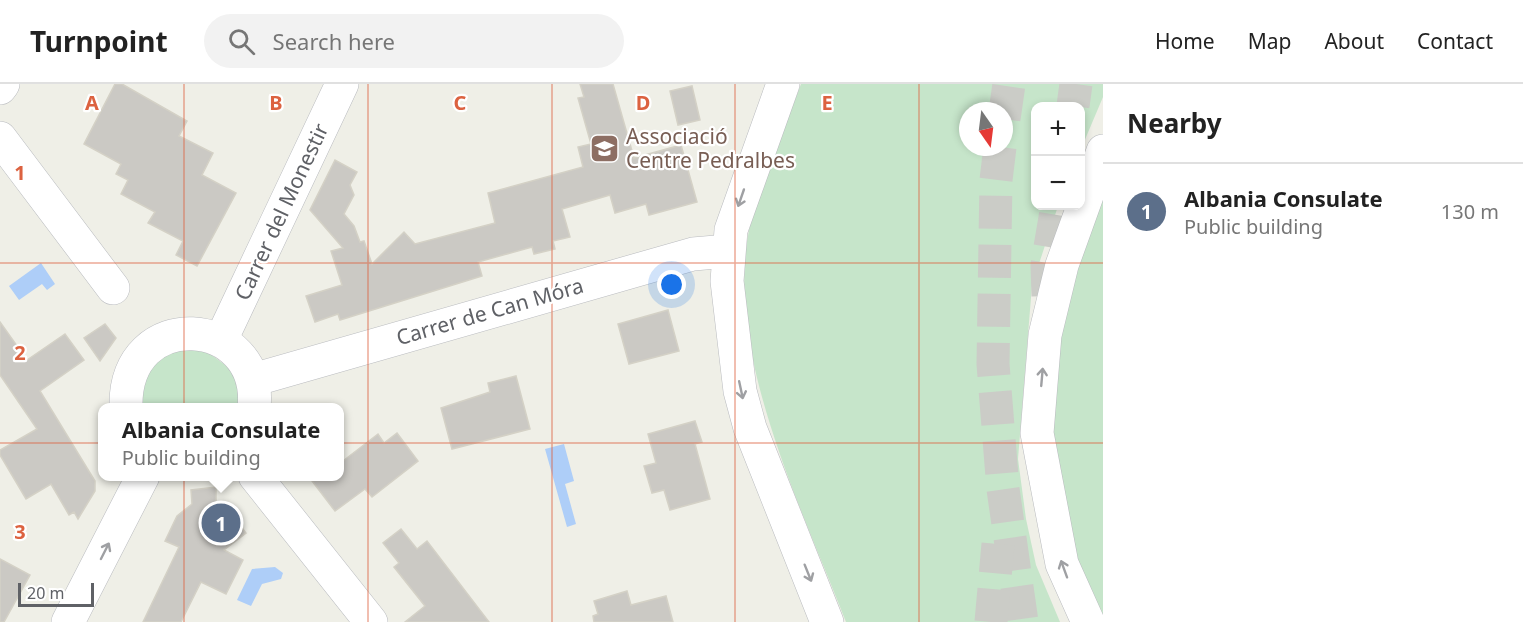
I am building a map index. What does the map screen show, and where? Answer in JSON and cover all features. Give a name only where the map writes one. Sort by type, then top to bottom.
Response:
[{"type":"street","points":[[0,88],[3,84]]},
{"type":"street","name":"Carrer del Monestir","points":[[220,340],[342,84]]},
{"type":"street","points":[[783,84],[738,206],[728,251],[727,281],[731,329],[743,400],[761,455],[827,622]]},
{"type":"street","points":[[0,138],[113,288]]},
{"type":"street","points":[[1088,622],[1062,564],[1037,433],[1045,335],[1062,265],[1103,151]]},
{"type":"street","name":"Carrer de Can Móra","points":[[254,394],[693,254],[728,251]]},
{"type":"street","points":[[126,403],[126,388],[132,368],[152,345],[169,336],[189,332],[220,340],[233,348],[247,366],[254,394]]},
{"type":"street","points":[[69,622],[141,481]]},
{"type":"street","points":[[258,481],[371,622]]},
{"type":"green space","points":[[801,84],[1103,84],[1103,97],[1085,140],[1085,102],[1031,102],[1031,210],[1057,210],[1032,285],[1018,459],[1026,519],[1036,565],[1060,622],[846,622],[789,480],[757,378],[747,327],[744,277],[749,230],[766,174]]},
{"type":"green space","points":[[1103,196],[1103,621],[1080,574],[1052,457],[1057,322]]},
{"type":"green space","points":[[198,345],[236,373],[240,403],[138,403],[137,384],[155,356]]},
{"type":"water","points":[[41,263],[55,284],[47,290],[42,284],[19,300],[9,286]]},
{"type":"water","points":[[564,444],[574,481],[565,484],[576,524],[567,527],[545,449]]},
{"type":"water","points":[[275,567],[283,573],[281,579],[262,584],[251,606],[237,600],[252,569]]},
{"type":"building","points":[[115,84],[122,84],[187,121],[179,136],[213,153],[202,175],[236,193],[197,266],[176,255],[183,241],[148,223],[155,212],[121,194],[128,180],[116,174],[121,164],[84,144]]},
{"type":"building","points":[[580,84],[613,84],[634,158],[681,145],[697,202],[649,215],[646,204],[615,213],[610,195],[562,209],[570,237],[553,241],[555,249],[534,254],[532,247],[478,262],[482,276],[340,320],[338,314],[315,322],[306,296],[342,285],[331,251],[343,248],[310,210],[335,160],[357,172],[350,185],[354,195],[344,214],[354,226],[360,242],[364,241],[372,264],[404,232],[415,244],[495,223],[488,193],[583,167],[578,147],[591,144],[578,98],[584,97]]},
{"type":"building","points":[[692,86],[700,120],[678,125],[670,91]]},
{"type":"building","points":[[668,310],[679,351],[629,364],[618,324]]},
{"type":"building","points":[[0,322],[27,360],[65,334],[84,360],[40,391],[95,481],[95,491],[78,519],[74,512],[69,515],[51,484],[26,499],[0,455],[0,450],[37,429],[0,375]]},
{"type":"building","points":[[105,324],[116,338],[100,361],[84,338]]},
{"type":"building","points":[[516,376],[530,429],[452,449],[441,408],[490,392],[488,383]]},
{"type":"building","points":[[695,421],[702,442],[695,444],[710,499],[670,510],[664,490],[652,493],[644,466],[656,463],[648,434]]},
{"type":"building","points":[[397,433],[418,461],[372,497],[365,489],[335,511],[312,481],[344,481],[344,460],[378,434],[384,443]]},
{"type":"building","points":[[216,487],[216,505],[231,513],[246,533],[224,550],[243,560],[226,594],[201,582],[181,622],[143,622],[179,547],[165,541],[177,516],[192,504],[191,490]]},
{"type":"building","points":[[401,529],[417,549],[427,541],[489,622],[405,622],[425,606],[394,567],[399,563],[383,543]]},
{"type":"building","points":[[0,559],[30,575],[4,622],[0,622]]},
{"type":"building","points":[[627,591],[631,605],[666,596],[673,622],[594,622],[593,616],[598,614],[594,601]]},
{"type":"tunnel","points":[[1006,102],[1009,84]]},
{"type":"tunnel","points":[[1074,102],[1076,84]]},
{"type":"tunnel","points":[[999,156],[996,180],[993,364],[1003,489],[1022,622]]},
{"type":"tunnel","points":[[1048,296],[1047,265],[1056,210]]},
{"type":"tunnel","points":[[991,622],[998,544]]},
{"type":"place","name":"Associació Centre Pedralbes","points":[[605,149]]},
{"type":"place","name":"Albania Consulate","points":[[221,523]]}]
